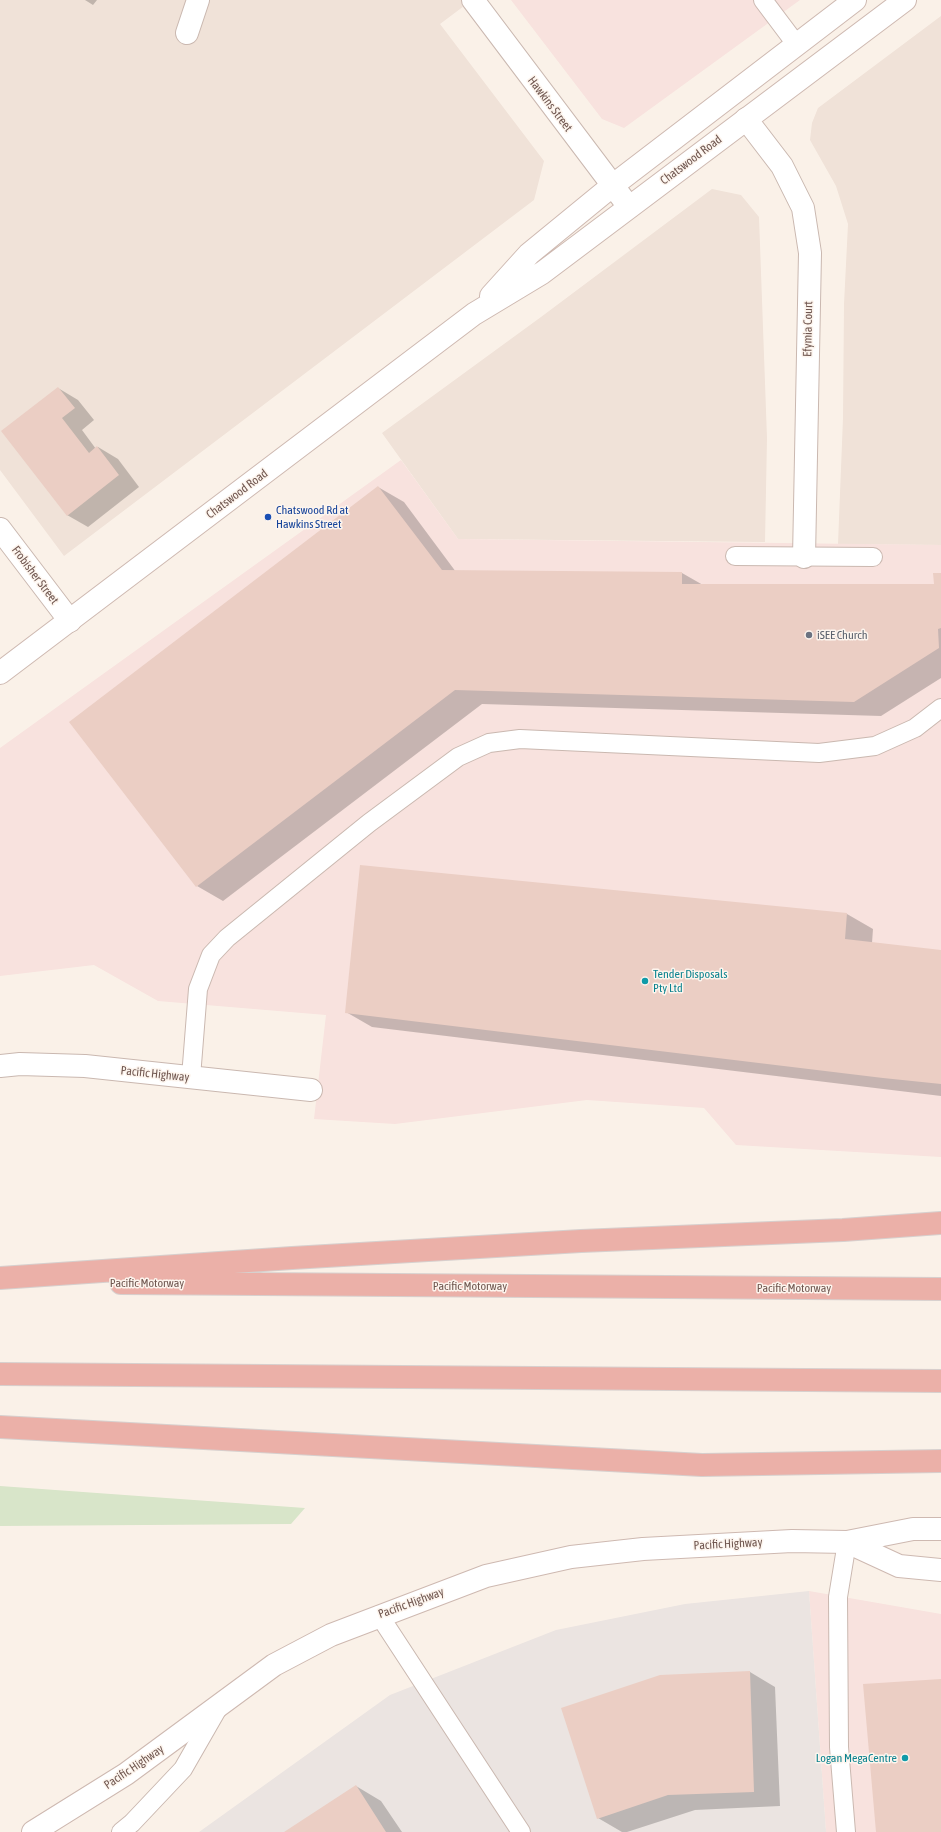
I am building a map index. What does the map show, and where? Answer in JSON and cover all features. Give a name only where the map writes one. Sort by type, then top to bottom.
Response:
[{"type":"highway","points":[[0,1278],[284,1258],[558,1242],[843,1230],[941,1223]]},
{"type":"highway","name":"Pacific Motorway","points":[[0,1282],[941,1289]]},
{"type":"highway","points":[[0,1374],[941,1381]]},
{"type":"highway","points":[[0,1426],[702,1465],[941,1461]]},
{"type":"street","points":[[187,33],[198,0]]},
{"type":"street","name":"Hawkins Street","points":[[473,0],[612,186],[629,206]]},
{"type":"street","name":"Chatswood Road","points":[[474,314],[529,254],[612,186],[855,0]]},
{"type":"street","name":"Chatswood Road","points":[[0,673],[474,314],[542,273],[629,206],[905,0]]},
{"type":"street","name":"Efymia Court","points":[[746,119],[782,166],[803,208],[810,253],[804,557]]},
{"type":"street","name":"Frobisher Street","points":[[0,529],[70,621]]},
{"type":"street","name":"Pacific Highway","points":[[0,1066],[20,1064],[85,1066],[310,1090]]},
{"type":"street","name":"Pacific Highway","points":[[33,1832],[126,1774],[219,1708],[274,1665],[331,1634],[486,1576],[571,1557],[643,1549],[792,1540],[847,1542],[913,1529],[941,1529]]},
{"type":"street","name":"Pacific Highway","points":[[847,1542],[899,1566],[941,1570]]},
{"type":"lane","points":[[762,0],[796,44]]},
{"type":"lane","points":[[735,556],[873,557]]},
{"type":"lane","points":[[191,1077],[198,989],[211,955],[227,938],[374,818],[458,757],[489,742],[520,739],[819,753],[875,746],[915,728],[941,708]]},
{"type":"lane","points":[[846,1832],[839,1747],[838,1588],[847,1542]]},
{"type":"lane","points":[[379,1615],[521,1832]]},
{"type":"lane","points":[[121,1832],[132,1823],[183,1768],[219,1708]]},
{"type":"shaded area","points":[[0,0],[472,0],[440,24],[544,161],[534,200],[64,556],[0,470]]},
{"type":"shaded area","points":[[511,0],[800,0],[624,128],[602,119]]},
{"type":"shaded area","points":[[941,16],[941,545],[838,544],[843,418],[844,304],[848,224],[836,186],[810,140],[812,123],[818,108]]},
{"type":"shaded area","points":[[712,189],[741,195],[759,217],[767,438],[765,542],[458,539],[382,433],[541,317]]},
{"type":"shaded area","points":[[401,460],[458,539],[941,545],[941,1157],[736,1145],[704,1108],[587,1100],[395,1124],[314,1119],[326,1015],[158,1001],[94,965],[0,976],[0,748]]},
{"type":"shaded area","points":[[809,1591],[941,1614],[941,1832],[826,1832]]},
{"type":"shaded area","points":[[809,1591],[826,1832],[199,1832],[390,1695],[556,1630],[685,1604]]},
{"type":"green space","points":[[0,1486],[305,1508],[291,1524],[0,1526]]},
{"type":"building","points":[[58,387],[75,408],[62,418],[89,453],[97,446],[119,475],[67,516],[1,431]]},
{"type":"building","points":[[378,486],[442,570],[682,572],[682,584],[934,584],[933,573],[941,573],[941,628],[938,629],[939,648],[854,702],[455,690],[196,887],[69,722]]},
{"type":"building","name":"Tender Disposals Pty Ltd","points":[[360,865],[847,913],[845,939],[941,950],[941,1084],[345,1013]]},
{"type":"building","points":[[750,1671],[754,1792],[668,1795],[597,1819],[561,1708],[660,1675]]},
{"type":"building","name":"Logan MegaCentre","points":[[941,1679],[941,1832],[876,1832],[863,1684]]},
{"type":"building","points":[[356,1785],[386,1832],[284,1832]]},
{"type":"place","name":"Chatswood Rd at Hawkins Street","points":[[268,517]]},
{"type":"place","name":"iSEE Church","points":[[809,635]]},
{"type":"place","name":"Tender Disposals Pty Ltd","points":[[645,981]]},
{"type":"place","name":"Logan MegaCentre","points":[[905,1758]]}]
